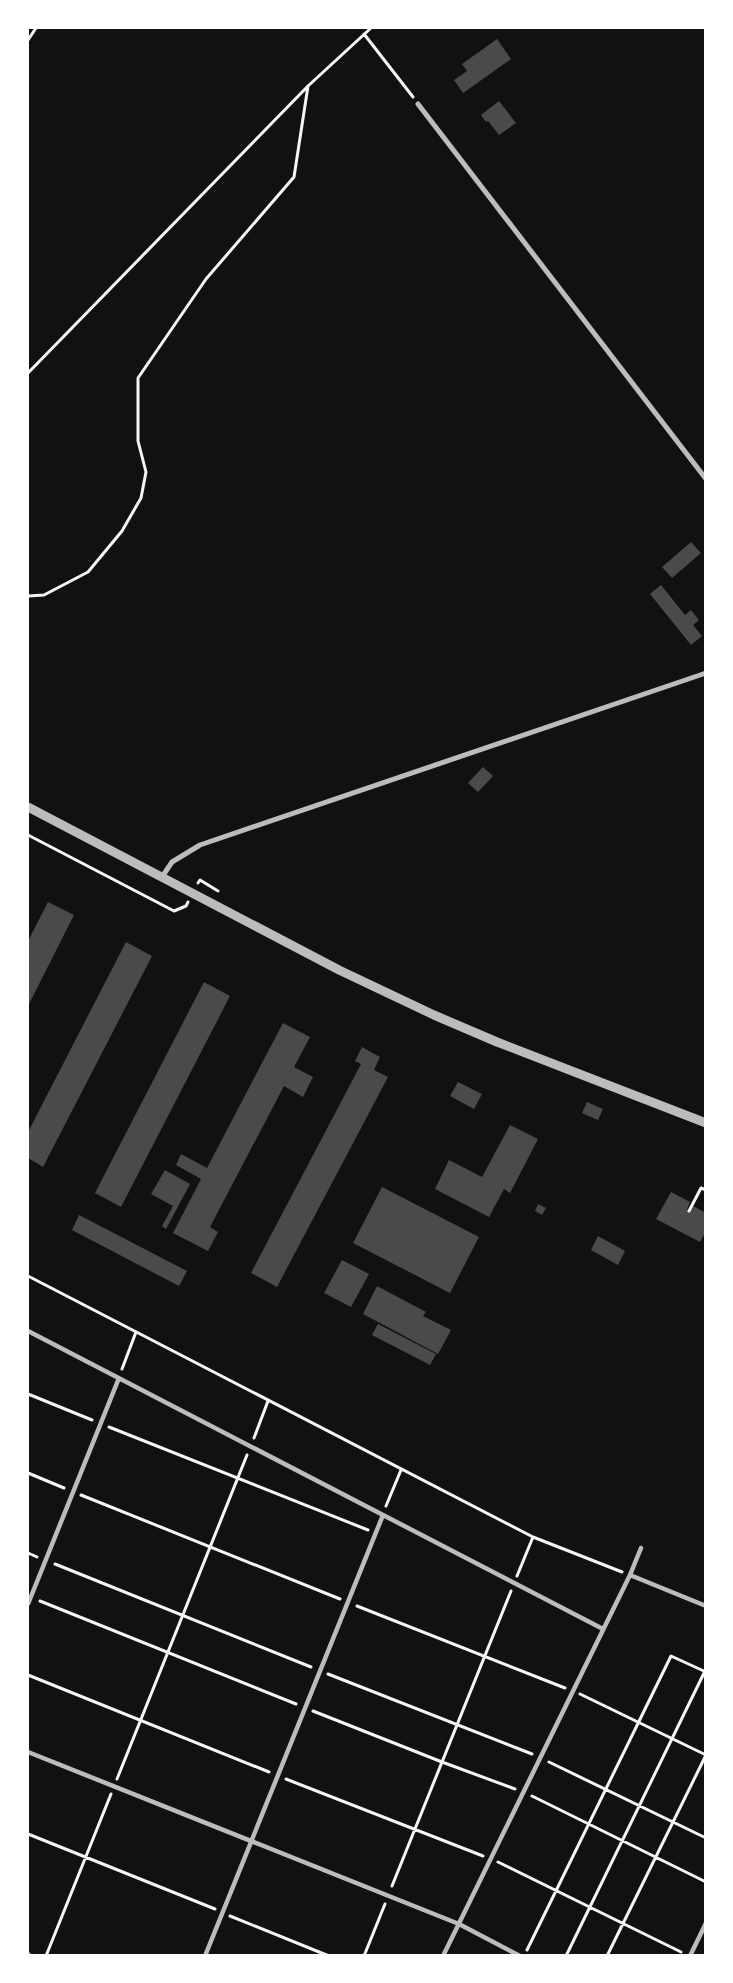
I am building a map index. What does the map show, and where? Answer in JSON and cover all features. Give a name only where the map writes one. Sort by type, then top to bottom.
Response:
[{"type":"street","points":[[418,104],[706,479]]},
{"type":"street","points":[[162,878],[172,862],[200,844],[706,673]]},
{"type":"street","points":[[28,807],[339,970],[434,1015],[497,1042],[706,1123]]},
{"type":"street","points":[[28,1331],[603,1629]]},
{"type":"street","points":[[28,1604],[119,1378]]},
{"type":"street","points":[[205,1956],[383,1515]]},
{"type":"street","points":[[443,1956],[630,1575],[641,1548]]},
{"type":"street","points":[[630,1575],[706,1606]]},
{"type":"street","points":[[28,1752],[458,1924],[520,1956]]},
{"type":"street","points":[[689,1956],[706,1923]]},
{"type":"path","points":[[28,40],[36,28]]},
{"type":"path","points":[[28,373],[308,86],[372,28]]},
{"type":"path","points":[[364,34],[418,104]]},
{"type":"path","points":[[28,596],[44,595],[88,572],[122,531],[141,498],[146,472],[138,441],[138,378],[206,278],[294,177],[308,86]]},
{"type":"path","points":[[28,835],[174,911],[186,906]]},
{"type":"path","points":[[200,880],[224,894]]},
{"type":"path","points":[[689,1211],[701,1188],[706,1190]]},
{"type":"path","points":[[28,1276],[533,1537],[630,1575]]},
{"type":"path","points":[[119,1378],[136,1332]]},
{"type":"path","points":[[28,1394],[376,1533]]},
{"type":"path","points":[[46,1956],[268,1401]]},
{"type":"path","points":[[383,1515],[401,1470]]},
{"type":"path","points":[[28,1473],[573,1691],[706,1755],[608,1956]]},
{"type":"path","points":[[364,1956],[533,1537]]},
{"type":"path","points":[[28,1553],[540,1758],[706,1838]]},
{"type":"path","points":[[30,1597],[305,1708],[523,1792],[706,1882]]},
{"type":"path","points":[[524,1956],[671,1656],[705,1671],[566,1956]]},
{"type":"path","points":[[28,1675],[277,1776],[490,1859],[689,1956]]},
{"type":"path","points":[[28,1834],[329,1956]]},
{"type":"building","points":[[497,39],[511,59],[463,93],[454,80],[467,71],[462,64]]},
{"type":"building","points":[[499,101],[516,123],[499,135],[481,115]]},
{"type":"building","points":[[691,542],[701,553],[672,578],[662,567]]},
{"type":"building","points":[[661,585],[685,615],[691,610],[699,620],[693,625],[702,636],[691,645],[650,594]]},
{"type":"building","points":[[483,767],[493,776],[478,792],[468,783]]},
{"type":"building","points":[[48,902],[74,915],[28,1006],[28,941]]},
{"type":"building","points":[[126,942],[152,956],[43,1167],[28,1158],[28,1132]]},
{"type":"building","points":[[204,982],[230,996],[121,1207],[95,1193]]},
{"type":"building","points":[[283,1023],[310,1037],[294,1067],[313,1077],[303,1097],[284,1086],[210,1227],[218,1232],[208,1251],[173,1233],[201,1179],[176,1165],[181,1154],[207,1168]]},
{"type":"building","points":[[362,1047],[380,1057],[374,1070],[388,1077],[277,1287],[251,1273],[361,1064],[355,1061]]},
{"type":"building","points":[[458,1082],[482,1094],[474,1109],[450,1096]]},
{"type":"building","points":[[587,1102],[603,1109],[598,1120],[582,1113]]},
{"type":"building","points":[[510,1125],[538,1139],[510,1193],[504,1189],[489,1217],[435,1189],[449,1160],[482,1177]]},
{"type":"building","points":[[165,1170],[190,1184],[166,1229],[162,1226],[173,1206],[151,1194]]},
{"type":"building","points":[[382,1187],[479,1237],[450,1293],[353,1243]]},
{"type":"building","points":[[671,1192],[690,1202],[687,1210],[690,1211],[693,1206],[706,1213],[706,1231],[700,1242],[656,1219]]},
{"type":"building","points":[[538,1204],[546,1208],[542,1215],[535,1211]]},
{"type":"building","points":[[79,1215],[187,1271],[179,1286],[72,1230]]},
{"type":"building","points":[[598,1236],[625,1251],[618,1265],[591,1250]]},
{"type":"building","points":[[342,1260],[369,1274],[351,1307],[324,1293]]},
{"type":"building","points":[[377,1286],[426,1312],[423,1316],[451,1330],[438,1354],[363,1314]]},
{"type":"building","points":[[378,1324],[436,1354],[430,1365],[372,1335]]}]
